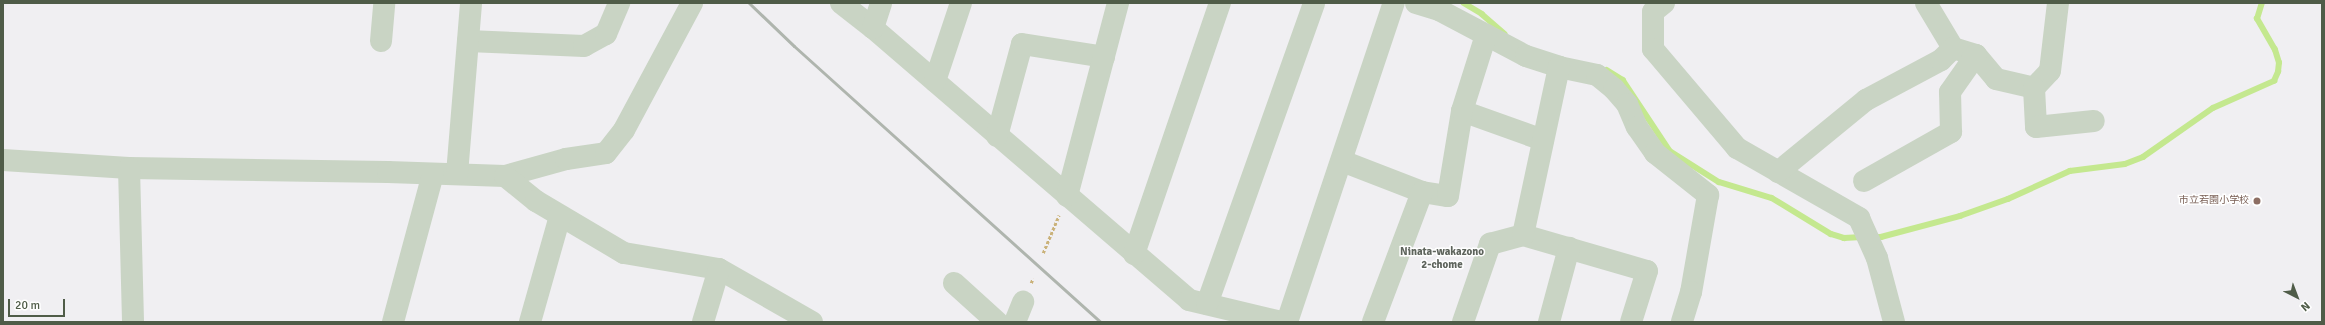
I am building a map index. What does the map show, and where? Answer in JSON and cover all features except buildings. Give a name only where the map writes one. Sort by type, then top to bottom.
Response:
[{"type":"street","points":[[381,41],[384,3]]},
{"type":"street","points":[[457,174],[472,3]]},
{"type":"street","points":[[468,41],[584,46],[606,34],[619,3]]},
{"type":"street","points":[[3,160],[129,168],[505,176],[566,158],[606,153],[624,130],[692,3]]},
{"type":"street","points":[[841,3],[935,81],[1188,300],[1281,322]]},
{"type":"street","points":[[873,28],[881,3]]},
{"type":"street","points":[[935,81],[961,3]]},
{"type":"street","points":[[1067,196],[1118,3]]},
{"type":"street","points":[[1134,254],[1220,3]]},
{"type":"street","points":[[1207,304],[1314,3]]},
{"type":"street","points":[[1287,322],[1394,3]]},
{"type":"street","points":[[1416,3],[1438,10],[1526,56],[1559,67],[1597,75],[1614,89],[1627,104],[1637,127],[1655,153],[1708,194],[1691,292],[1682,322]]},
{"type":"street","points":[[1664,3],[1653,12],[1653,49],[1737,148],[1859,218],[1877,258],[1894,322]]},
{"type":"street","points":[[1926,3],[1953,48],[1976,55],[1996,79],[2034,88]]},
{"type":"street","points":[[2058,3],[2050,71],[2034,88],[2036,127],[2094,121]]},
{"type":"street","points":[[1342,161],[1422,192],[1448,196],[1462,111],[1486,35]]},
{"type":"street","points":[[997,136],[1022,44],[1104,57]]},
{"type":"street","points":[[1778,172],[1866,100],[1941,60],[1953,48]]},
{"type":"street","points":[[1864,181],[1951,132],[1950,92],[1976,55]]},
{"type":"street","points":[[1523,235],[1559,67]]},
{"type":"street","points":[[1462,111],[1543,140]]},
{"type":"street","points":[[129,168],[133,322]]},
{"type":"street","points":[[393,322],[433,174]]},
{"type":"street","points":[[505,176],[536,202],[624,252],[719,269],[812,322]]},
{"type":"street","points":[[1373,322],[1422,192]]},
{"type":"street","points":[[530,322],[560,216]]},
{"type":"street","points":[[1463,322],[1490,244],[1523,235],[1647,271],[1631,322]]},
{"type":"street","points":[[1549,322],[1569,248]]},
{"type":"street","points":[[703,322],[719,269]]},
{"type":"street","points":[[954,283],[997,322]]},
{"type":"street","points":[[1015,322],[1023,302]]},
{"type":"path","points":[[1043,253],[1067,196]]},
{"type":"waterway","points":[[1464,3],[1482,14],[1505,34]]},
{"type":"waterway","points":[[1872,237],[1881,237],[1960,216],[2008,199],[2070,171],[2125,164],[2143,157],[2213,108],[2274,81],[2278,72],[2279,63],[2275,50],[2257,19],[2262,3]]},
{"type":"waterway","points":[[1607,70],[1623,80],[1670,151],[1719,182],[1772,198],[1831,234],[1844,238],[1862,237]]},
{"type":"railway","points":[[749,3],[794,46],[1101,322]]},
{"type":"place","name":"市立若園小学校","points":[[2257,201]]},
{"type":"district","name":"Ninata-wakazono 2-chome","points":[[1442,259]]}]
